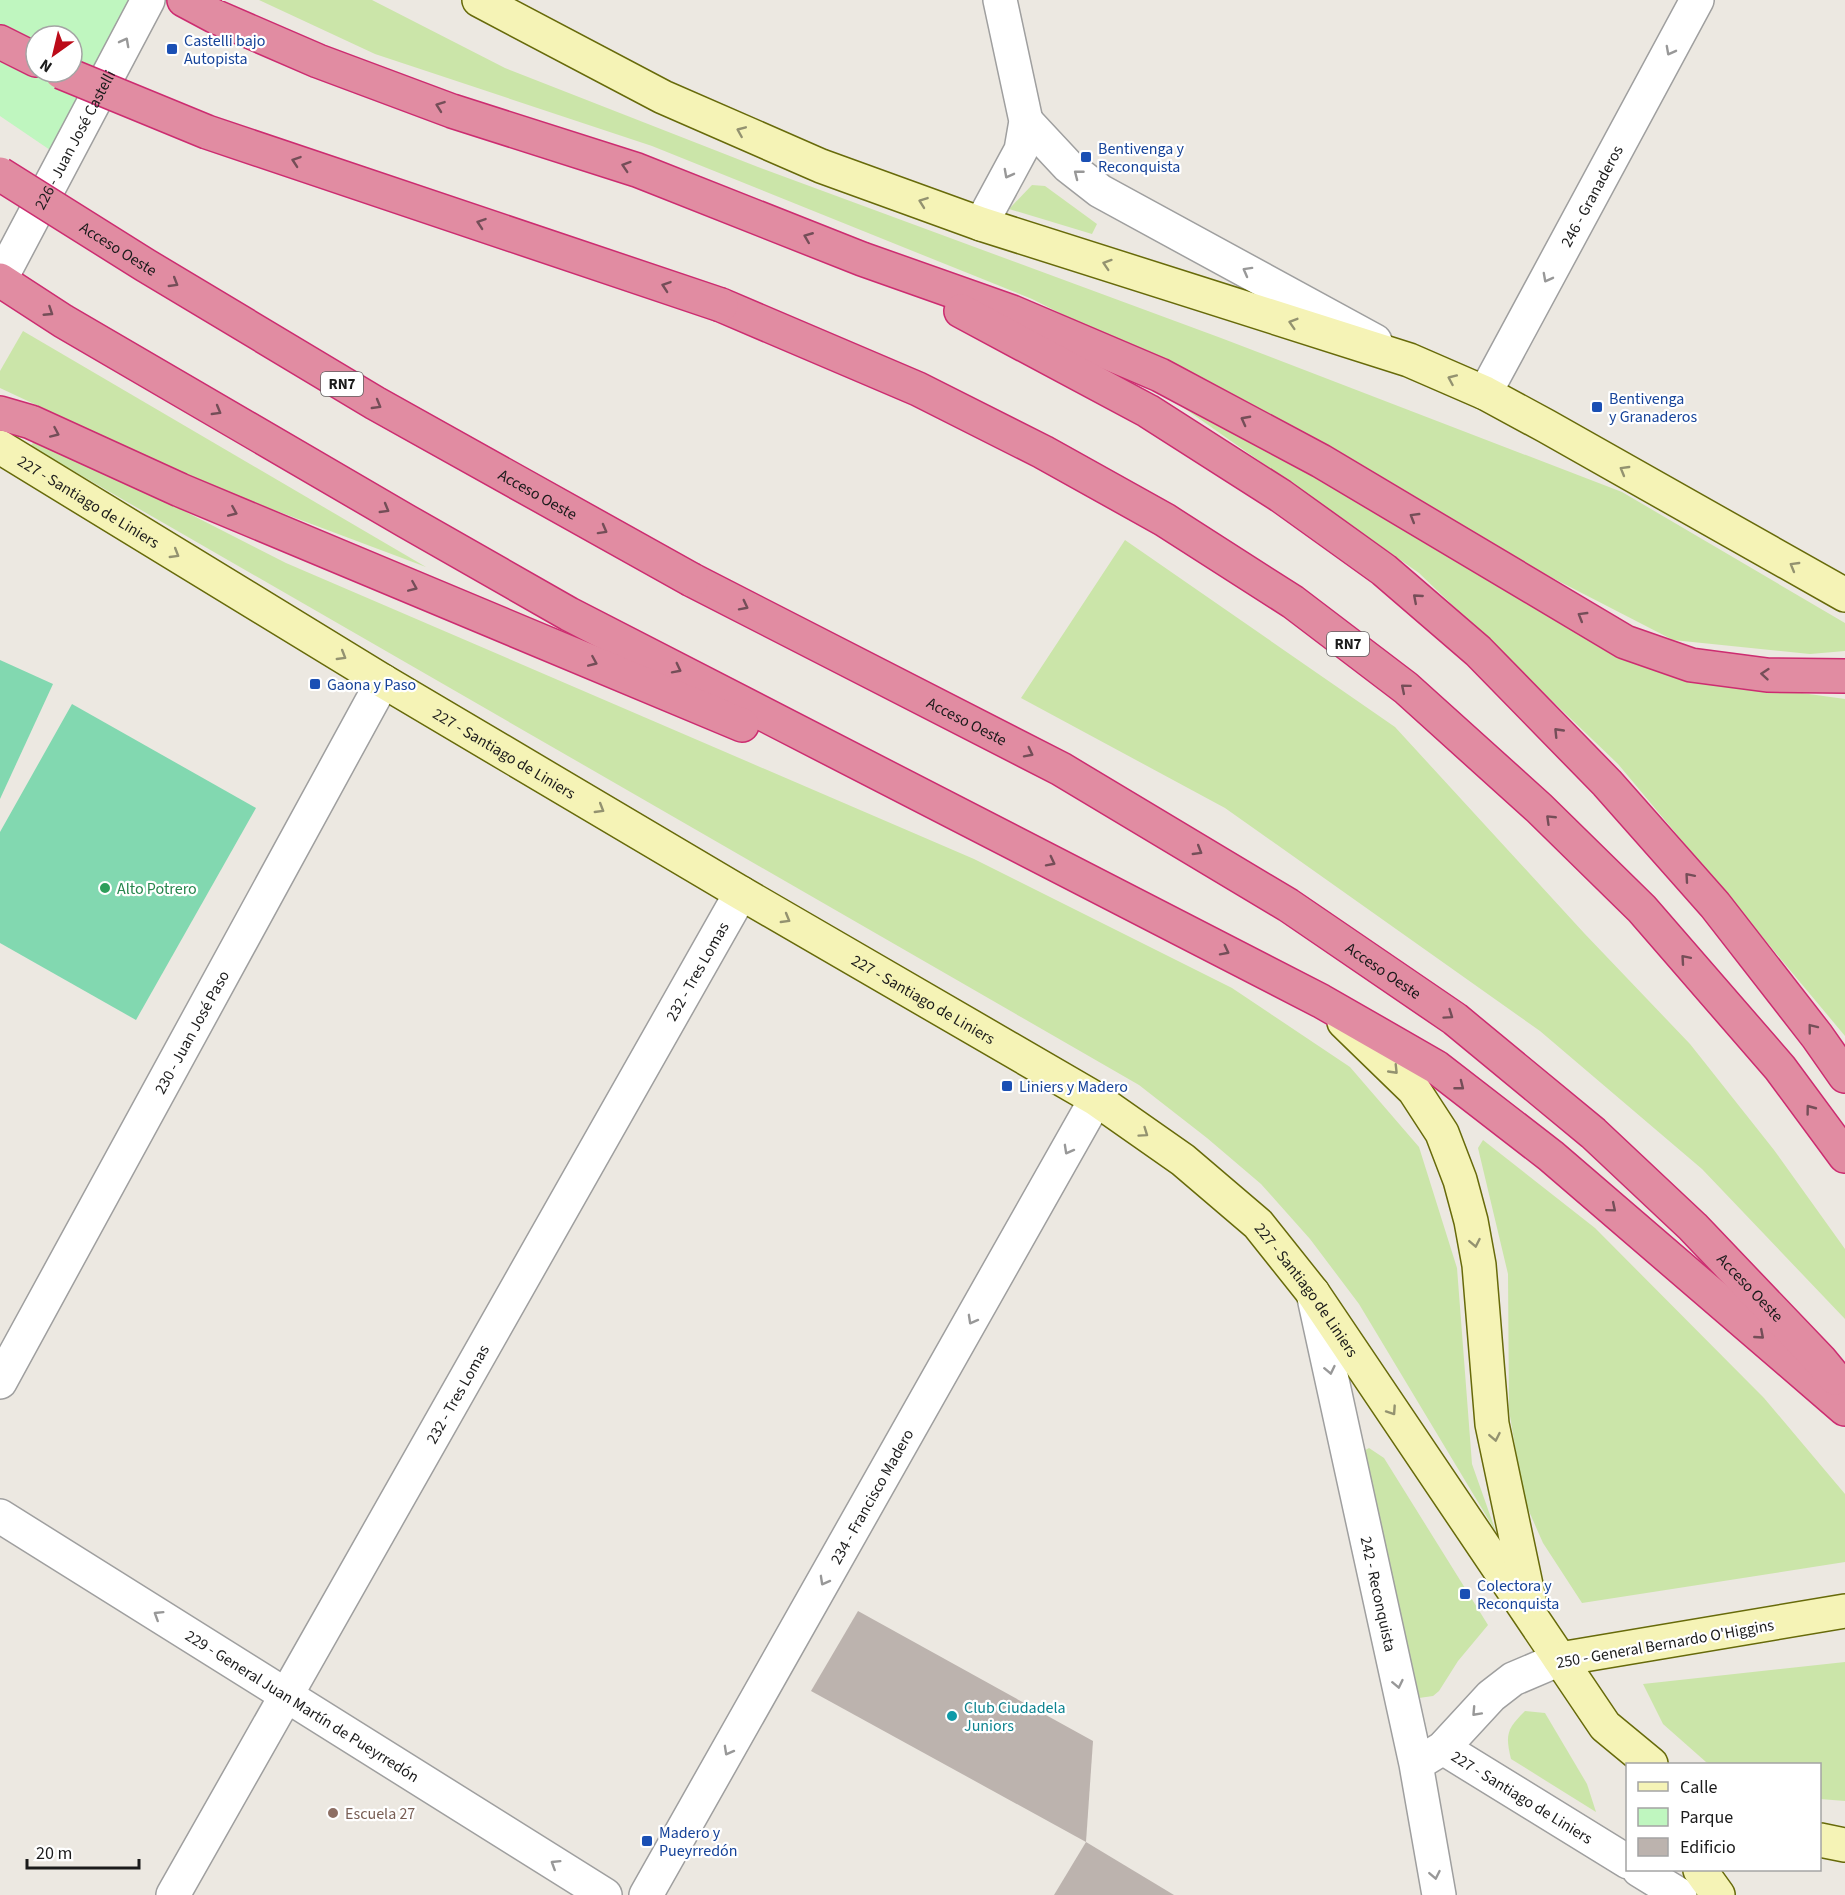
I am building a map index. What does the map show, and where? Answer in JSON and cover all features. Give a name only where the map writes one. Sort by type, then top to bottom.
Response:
[{"type":"highway","points":[[184,0],[214,16],[340,69],[452,111],[637,170],[862,259],[1012,312],[1160,375],[1321,461],[1625,642],[1691,665],[1767,675],[1845,676]]},
{"type":"highway","points":[[0,42],[24,54]]},
{"type":"highway","name":"RN7","points":[[84,81],[207,132],[721,305],[918,389],[1044,452],[1165,520],[1293,602],[1406,688],[1539,808],[1642,909],[1780,1068],[1845,1156]]},
{"type":"highway","name":"Acceso Oeste","points":[[0,174],[145,265],[375,403],[692,580],[1061,769],[1288,905],[1455,1019],[1593,1133],[1693,1227],[1821,1361],[1845,1391]]},
{"type":"highway","points":[[862,259],[1148,411],[1281,496],[1384,570],[1478,651],[1607,783],[1714,905],[1817,1035],[1845,1076]]},
{"type":"highway","points":[[0,280],[103,345],[569,614],[1321,1001],[1436,1067],[1551,1156],[1845,1409]]},
{"type":"highway","points":[[0,413],[31,422],[180,490],[603,665],[999,836]]},
{"type":"main road","points":[[479,0],[663,97],[821,166],[981,224],[1409,360],[1485,393],[1845,595]]},
{"type":"main road","name":"227 - Santiago de Liniers","points":[[0,447],[383,681],[741,893],[1096,1099],[1183,1160],[1258,1224],[1313,1293],[1605,1726],[1650,1763]]},
{"type":"main road","points":[[1321,1001],[1375,1050],[1414,1090],[1442,1133],[1460,1180],[1479,1265],[1492,1424],[1534,1620]]},
{"type":"main road","name":"250 - General Bernardo O'Higgins","points":[[1560,1659],[1845,1611]]},
{"type":"main road","points":[[1605,1726],[1629,1763]]},
{"type":"main road","points":[[1821,1840],[1845,1845]]},
{"type":"main road","points":[[1701,1871],[1719,1895]]},
{"type":"street","name":"226 - Juan José Castelli","points":[[0,280],[148,0]]},
{"type":"street","points":[[981,224],[1021,150],[1026,121],[1000,0]]},
{"type":"street","name":"246 - Granaderos","points":[[1485,393],[1697,0]]},
{"type":"street","points":[[1026,121],[1068,166],[1100,191],[1409,360]]},
{"type":"street","name":"230 - Juan José Paso","points":[[0,1382],[383,681]]},
{"type":"street","name":"232 - Tres Lomas","points":[[173,1895],[741,893]]},
{"type":"street","name":"234 - Francisco Madero","points":[[646,1895],[1096,1099]]},
{"type":"street","name":"242 - Reconquista","points":[[1313,1293],[1416,1764],[1439,1895]]},
{"type":"street","name":"229 - General Juan Martín de Pueyrredón","points":[[0,1515],[604,1895]]},
{"type":"street","name":"250 - General Bernardo O'Higgins","points":[[1443,1748],[1491,1696],[1513,1679],[1560,1659]]},
{"type":"street","name":"227 - Santiago de Liniers","points":[[1416,1764],[1443,1748],[1626,1861]]},
{"type":"street","points":[[1642,1871],[1680,1895]]},
{"type":"green space","points":[[0,0],[138,0],[53,152],[0,116]]},
{"type":"green space","points":[[259,0],[372,0],[505,68],[758,167],[1221,338],[1622,492],[1845,623],[1845,651],[1810,654],[1673,640],[1502,552],[1356,462],[1032,299],[652,146],[375,54]]},
{"type":"green space","points":[[1032,185],[1045,186],[1097,224],[1092,234],[1009,209]]},
{"type":"green space","points":[[23,331],[426,567],[205,484],[0,388],[0,371]]},
{"type":"green space","points":[[1154,387],[1700,679],[1845,699],[1845,1036],[1618,764],[1419,573]]},
{"type":"green space","points":[[39,437],[286,563],[974,859],[1232,988],[1350,1067],[1419,1147],[1457,1268],[1472,1464],[1496,1532],[1359,1304],[1310,1239],[1261,1184],[1139,1085],[30,446]]},
{"type":"green space","points":[[1125,540],[1395,727],[1584,933],[1690,1044],[1774,1150],[1845,1249],[1845,1319],[1702,1169],[1540,1031],[1225,808],[1021,698]]},
{"type":"green space","points":[[0,660],[53,684],[0,799]]},
{"type":"green space","name":"Alto Potrero","points":[[72,704],[256,808],[136,1020],[0,943],[0,832]]},
{"type":"green space","points":[[1483,1140],[1595,1228],[1764,1398],[1845,1494],[1845,1562],[1582,1603],[1543,1543],[1524,1500],[1509,1410],[1508,1274],[1478,1148]]},
{"type":"green space","points":[[1369,1448],[1384,1458],[1488,1625],[1433,1696],[1419,1698],[1411,1680],[1360,1453]]},
{"type":"green space","points":[[1845,1662],[1845,1801],[1821,1799],[1821,1763],[1706,1762],[1663,1724],[1643,1684]]},
{"type":"green space","points":[[1525,1711],[1545,1713],[1587,1784],[1596,1812],[1511,1759],[1508,1743],[1509,1732]]},
{"type":"building","name":"Club Ciudadela Juniors","points":[[858,1611],[1093,1741],[1086,1842],[811,1691]]},
{"type":"building","points":[[1086,1842],[1174,1895],[1054,1895]]},
{"type":"place","name":"Castelli bajo Autopista","points":[[172,49]]},
{"type":"place","name":"Bentivenga y Reconquista","points":[[1086,157]]},
{"type":"place","name":"Bentivenga y Granaderos","points":[[1597,407]]},
{"type":"place","name":"Gaona y Paso","points":[[315,684]]},
{"type":"place","name":"Alto Potrero","points":[[105,888]]},
{"type":"place","name":"Liniers y Madero","points":[[1007,1086]]},
{"type":"place","name":"Colectora y Reconquista","points":[[1465,1594]]},
{"type":"place","name":"Club Ciudadela Juniors","points":[[952,1716]]},
{"type":"place","name":"Escuela 27","points":[[333,1813]]},
{"type":"place","name":"Madero y Pueyrredón","points":[[647,1841]]}]
